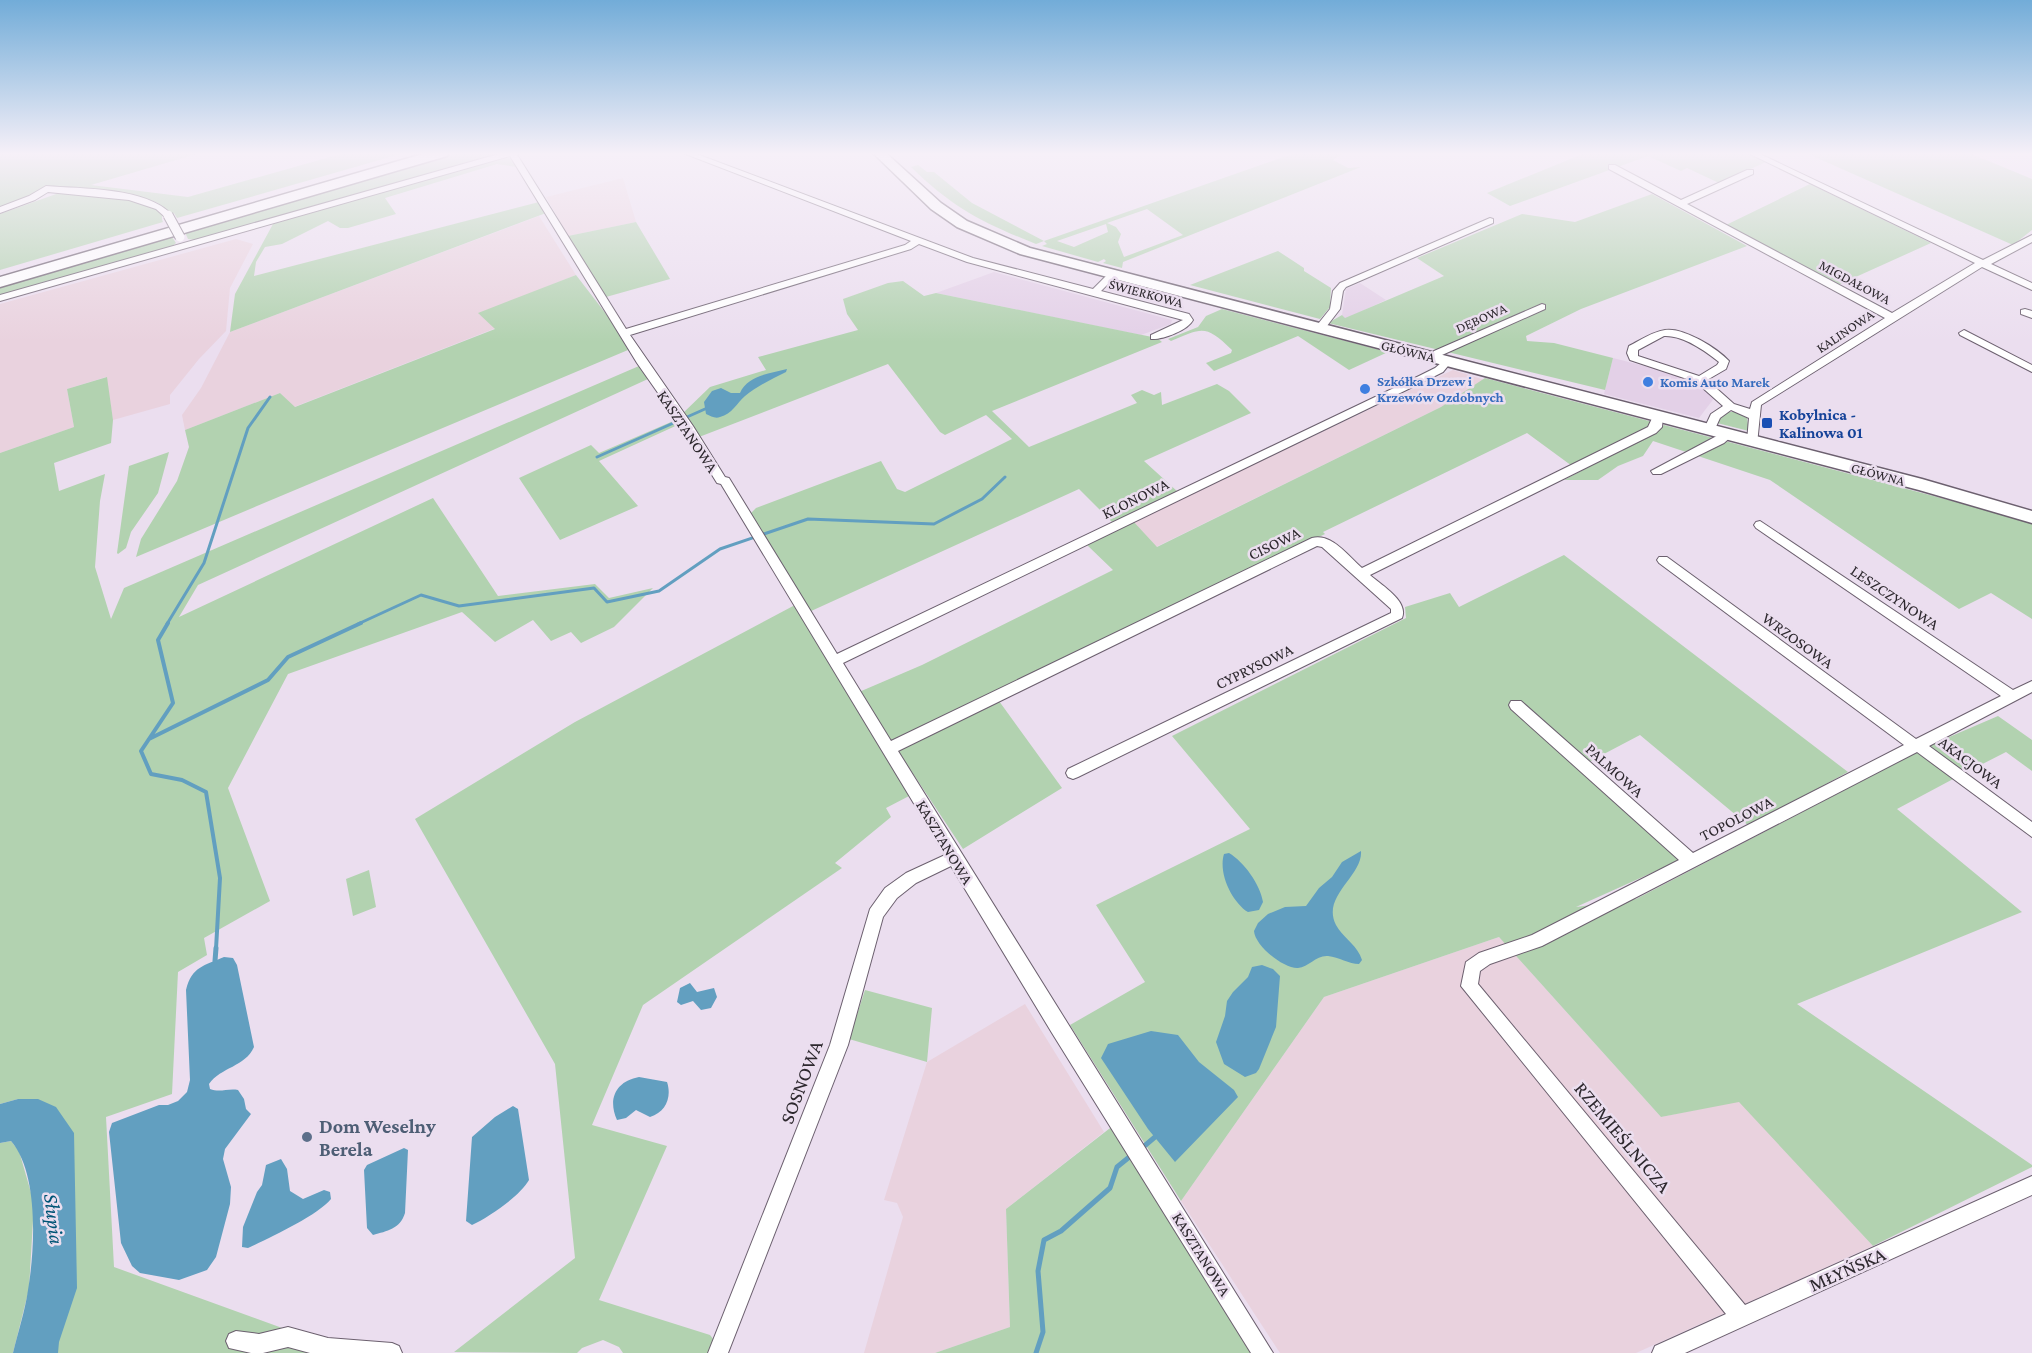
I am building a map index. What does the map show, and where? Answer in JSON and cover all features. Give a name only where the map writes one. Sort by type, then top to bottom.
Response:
[{"type":"highway","points":[[0,274],[201,216]]},
{"type":"highway","points":[[0,282],[226,216]]},
{"type":"main road","name":"GŁÓWNA","points":[[951,216],[962,224],[1025,251],[1922,485],[2032,518]]},
{"type":"street","points":[[169,216],[182,241]]},
{"type":"street","points":[[0,298],[182,241],[275,216]]},
{"type":"street","name":"KASZTANOWA","points":[[552,216],[642,363],[689,428],[721,480],[725,481],[1058,1027],[1263,1353]]},
{"type":"street","name":"ŚWIERKOWA","points":[[853,216],[997,268],[1185,316],[1188,320],[1186,324],[1155,337]]},
{"type":"street","name":"MIGDAŁOWA","points":[[1703,216],[1891,316]]},
{"type":"street","points":[[1883,216],[2032,287]]},
{"type":"street","points":[[1319,329],[1335,309],[1338,291],[1343,285],[1490,221]]},
{"type":"street","name":"KALINOWA","points":[[1754,416],[1756,404],[1869,335],[1891,316],[2032,238]]},
{"type":"street","points":[[625,333],[801,281],[908,247],[918,241]]},
{"type":"street","name":"ŚWIERKOWA","points":[[1094,293],[1112,275]]},
{"type":"street","name":"DĘBOWA","points":[[1441,359],[1438,353],[1542,307]]},
{"type":"street","points":[[1700,380],[1722,367],[1724,361],[1681,335],[1672,332],[1663,333],[1633,348],[1634,358],[1700,380],[1730,406],[1754,416],[1753,441]]},
{"type":"street","points":[[1964,333],[2032,369]]},
{"type":"street","name":"KLONOWA","points":[[835,661],[1423,378],[1439,370],[1441,359]]},
{"type":"street","points":[[1710,429],[1715,416],[1730,406]]},
{"type":"street","points":[[1361,574],[1652,430],[1656,427],[1658,416]]},
{"type":"street","points":[[1657,471],[1728,434]]},
{"type":"street","name":"LESZCZYNOWA","points":[[1760,525],[2012,696]]},
{"type":"street","name":"CISOWA","points":[[889,749],[1316,541],[1326,543],[1361,574]]},
{"type":"street","name":"WRZOSOWA","points":[[1663,560],[1916,745]]},
{"type":"street","name":"CYPRYSOWA","points":[[1073,773],[1397,615],[1399,611],[1397,607],[1361,574]]},
{"type":"street","name":"TOPOLOWA","points":[[1469,986],[1472,967],[1485,958],[1536,941],[2032,686]]},
{"type":"street","name":"PALMOWA","points":[[1516,705],[1691,861]]},
{"type":"street","name":"AKACJOWA","points":[[1916,745],[2032,831]]},
{"type":"street","name":"SOSNOWA","points":[[718,1353],[839,1045],[876,914],[891,893],[911,878],[955,857]]},
{"type":"street","name":"RZEMIEŚLNICZA","points":[[1469,986],[1743,1317]]},
{"type":"street","name":"MŁYŃSKA","points":[[1662,1353],[2032,1185]]},
{"type":"street","points":[[236,1341],[259,1344],[288,1337],[328,1348],[392,1353]]},
{"type":"shaded area","points":[[539,216],[576,275],[479,314],[496,328],[294,407],[280,393],[185,430],[182,415],[201,388],[230,332]]},
{"type":"shaded area","points":[[557,216],[634,216],[636,222],[568,236]]},
{"type":"shaded area","points":[[236,239],[253,244],[230,288],[226,331],[199,359],[170,395],[170,404],[113,420],[106,377],[67,389],[74,427],[0,453],[0,304]]},
{"type":"shaded area","points":[[994,272],[1172,320],[1171,324],[1141,335],[936,293]]},
{"type":"shaded area","points":[[1360,283],[1386,300],[1345,319],[1342,315],[1346,289]]},
{"type":"shaded area","name":"Komis Auto Marek","points":[[1613,358],[1676,374],[1715,397],[1699,418],[1604,394]]},
{"type":"shaded area","points":[[1453,370],[1485,380],[1441,407],[1156,547],[1133,521]]},
{"type":"shaded area","points":[[1499,937],[1661,1117],[1739,1101],[1873,1246],[1636,1353],[1280,1353],[1181,1201],[1324,997]]},
{"type":"shaded area","points":[[1025,1004],[1104,1132],[1006,1209],[1010,1327],[935,1353],[864,1353],[903,1217],[897,1203],[884,1200],[927,1062]]},
{"type":"green space","points":[[0,216],[162,216],[163,222],[0,270]]},
{"type":"green space","points":[[233,216],[280,216],[196,240],[188,239],[184,230]]},
{"type":"green space","points":[[300,216],[389,216],[348,228],[340,228],[328,221],[282,244],[265,247],[256,262],[254,276],[485,216],[538,216],[230,332],[235,294],[273,224]]},
{"type":"green space","points":[[975,216],[997,216],[1044,241],[1036,244]]},
{"type":"green space","points":[[1115,216],[1127,216],[1107,223],[1116,227],[1121,234],[1118,242],[1124,257],[1183,235],[1157,216],[1238,216],[1123,262],[1122,268],[1103,263],[1106,261],[1104,259],[1098,262],[1042,246],[1047,244],[1044,241]],"holes":[[[1106,224],[1108,232],[1074,247],[1057,241]]]},
{"type":"green space","points":[[1517,216],[1536,216],[1575,222],[1591,216],[1692,216],[1747,246],[1581,309],[1526,336],[1527,341],[1554,343],[1613,358],[1605,390],[1328,323],[1342,315],[1345,318],[1444,276],[1417,258]]},
{"type":"green space","points":[[1744,216],[1876,216],[1931,243],[1838,285],[1726,225]]},
{"type":"green space","points":[[1948,216],[2032,216],[2032,230],[2013,245]]},
{"type":"green space","points":[[636,222],[670,279],[606,297],[568,236]]},
{"type":"green space","points":[[170,234],[176,243],[171,247],[0,295],[0,286]]},
{"type":"green space","points":[[1278,251],[1331,288],[1330,307],[1320,319],[1190,285]]},
{"type":"green space","points":[[576,275],[610,319],[628,350],[136,557],[141,539],[177,481],[189,447],[185,430],[280,393],[295,407],[495,329],[478,313]]},
{"type":"green space","points":[[903,281],[924,296],[936,293],[1157,338],[1162,342],[992,411],[1029,447],[1137,403],[1131,395],[1142,390],[1154,395],[1161,392],[1162,405],[1217,384],[1229,391],[1251,413],[1144,461],[1178,492],[1112,522],[1079,489],[809,612],[750,514],[756,508],[881,461],[897,489],[905,492],[1012,439],[986,415],[945,435],[940,432],[888,364],[699,437],[682,414],[710,387],[766,370],[758,357],[858,330],[847,314],[843,299],[888,283]]},
{"type":"green space","points":[[1222,309],[1388,352],[1349,370],[1298,336],[1214,371],[1206,363],[1231,353],[1232,350],[1216,336],[1209,332],[1197,331],[1171,341],[1168,339],[1198,327],[1206,316]]},
{"type":"green space","points":[[639,366],[648,379],[198,585],[179,617],[433,498],[498,596],[595,584],[609,598],[653,588],[614,627],[581,643],[571,632],[551,641],[533,620],[495,642],[462,612],[288,674],[228,788],[270,901],[204,938],[207,955],[178,972],[172,1094],[106,1117],[114,1267],[351,1353],[58,1353],[18,1099],[0,1104],[0,453],[74,427],[67,389],[107,377],[113,420],[111,443],[54,463],[59,491],[105,474],[100,501],[95,567],[111,619],[124,588]]},
{"type":"green space","points":[[1485,378],[1653,422],[1646,430],[1572,466],[1527,433],[1323,532],[1325,534],[893,743],[859,692],[922,665],[1113,570],[1087,545],[1133,521],[1157,547],[1441,407]]},
{"type":"green space","points":[[1726,412],[1735,412],[1747,418],[1749,431],[1717,423]]},
{"type":"green space","points":[[678,419],[682,423],[599,461],[638,506],[560,540],[519,478],[591,445],[599,453]]},
{"type":"green space","points":[[1664,425],[2032,522],[2032,619],[1991,593],[1959,609],[1770,480],[1653,441],[1643,456],[1618,466],[1598,480],[1564,480]]},
{"type":"green space","points":[[169,452],[158,493],[131,532],[126,548],[118,554],[129,466]]},
{"type":"green space","points":[[1564,555],[1848,772],[1749,826],[1640,735],[1583,765],[1687,857],[1576,907],[1636,899],[1919,751],[1955,778],[1897,809],[2022,912],[1797,1004],[2032,1167],[1873,1246],[1739,1102],[1661,1117],[1499,937],[1324,997],[1181,1201],[1070,1025],[1145,982],[1096,905],[1250,829],[1172,736],[1406,618],[1405,607],[1450,593],[1459,607]]},
{"type":"green space","points":[[795,605],[911,795],[886,808],[891,817],[835,863],[842,868],[643,1005],[592,1125],[667,1146],[599,1300],[710,1335],[714,1340],[709,1353],[623,1353],[619,1347],[603,1340],[582,1348],[577,1353],[454,1352],[575,1258],[555,1064],[415,819],[575,722]]},
{"type":"green space","points":[[999,701],[1062,788],[963,849],[898,751]]},
{"type":"green space","points":[[1998,716],[2032,740],[2032,771],[2006,752],[1963,774],[1926,747]]},
{"type":"green space","points":[[369,870],[376,907],[353,916],[346,879]]},
{"type":"green space","points":[[865,990],[932,1008],[927,1062],[849,1039]]},
{"type":"green space","points":[[1114,1125],[1254,1353],[935,1353],[1010,1327],[1006,1209]]},
{"type":"green space","points":[[11,1141],[19,1151],[34,1203],[29,1289],[13,1353],[0,1353],[0,1143]]},
{"type":"water","points":[[787,369],[786,372],[750,392],[724,416],[716,418],[706,414],[704,402],[712,391],[721,388],[731,393],[740,393],[748,382],[766,374]]},
{"type":"water","points":[[1361,851],[1356,869],[1338,895],[1333,915],[1336,925],[1360,955],[1362,960],[1359,964],[1324,956],[1298,968],[1285,965],[1271,956],[1256,937],[1254,931],[1258,923],[1268,914],[1285,907],[1306,906],[1342,862]]},
{"type":"water","points":[[1229,853],[1240,862],[1255,881],[1263,902],[1259,910],[1248,912],[1232,894],[1223,870],[1224,854]]},
{"type":"water","points":[[224,957],[233,958],[237,965],[254,1047],[245,1059],[214,1078],[209,1084],[210,1089],[214,1090],[238,1090],[244,1099],[246,1109],[251,1114],[225,1149],[223,1159],[231,1187],[230,1204],[216,1257],[207,1270],[179,1280],[140,1273],[132,1266],[121,1243],[109,1132],[112,1123],[159,1105],[168,1105],[178,1101],[187,1092],[190,1080],[186,990],[195,971]]},
{"type":"water","points":[[1262,965],[1273,969],[1280,976],[1276,1027],[1259,1069],[1256,1073],[1245,1077],[1224,1064],[1216,1042],[1225,1016],[1227,1001],[1248,977],[1252,967]]},
{"type":"water","points":[[690,983],[697,992],[714,988],[717,997],[711,1008],[701,1010],[693,1001],[681,1005],[677,1002],[680,988]]},
{"type":"water","points":[[1151,1031],[1178,1035],[1199,1062],[1234,1090],[1238,1097],[1175,1162],[1148,1129],[1101,1058],[1108,1044]]},
{"type":"water","points":[[639,1077],[667,1082],[669,1093],[664,1108],[650,1117],[636,1110],[626,1118],[617,1120],[613,1105],[616,1092],[625,1082]]},
{"type":"water","name":"Słupia","points":[[18,1099],[38,1099],[56,1107],[74,1133],[77,1288],[59,1342],[58,1353],[13,1353],[25,1306],[30,1273],[33,1212],[31,1191],[20,1155],[11,1141],[0,1143],[0,1104]]},
{"type":"water","points":[[513,1106],[518,1109],[529,1180],[519,1193],[504,1206],[472,1225],[466,1221],[472,1137],[495,1117]]},
{"type":"water","points":[[404,1148],[408,1150],[405,1213],[396,1226],[373,1235],[367,1228],[364,1170],[367,1165]]},
{"type":"water","points":[[281,1159],[287,1169],[290,1191],[303,1199],[324,1190],[330,1192],[331,1199],[292,1226],[248,1248],[242,1247],[243,1227],[262,1185],[266,1165]]},
{"type":"waterway","points":[[167,624],[204,563],[248,428],[270,397]]},
{"type":"waterway","points":[[597,457],[705,409]]},
{"type":"waterway","points":[[358,624],[421,595],[459,606],[594,588],[607,602],[659,591],[720,549],[808,519],[934,524],[982,499],[1005,477]]},
{"type":"waterway","points":[[149,739],[173,703],[158,640],[168,623]]},
{"type":"waterway","points":[[149,739],[268,680],[288,657],[361,623]]},
{"type":"waterway","points":[[149,739],[141,751],[151,774],[182,780],[206,792],[220,878],[216,949]]},
{"type":"waterway","points":[[215,961],[216,948]]},
{"type":"waterway","points":[[1142,1148],[1155,1137]]},
{"type":"waterway","points":[[1036,1353],[1043,1332],[1038,1271],[1044,1240],[1061,1231],[1110,1188],[1117,1167],[1133,1154]]},
{"type":"place","name":"Komis Auto Marek","points":[[1648,382]]},
{"type":"place","name":"Szkółka Drzew i Krzewów Ozdobnych","points":[[1365,389]]},
{"type":"place","name":"Kobylnica - Kalinowa 01","points":[[1767,423]]},
{"type":"place","name":"Dom Weselny Berela","points":[[307,1137]]}]
